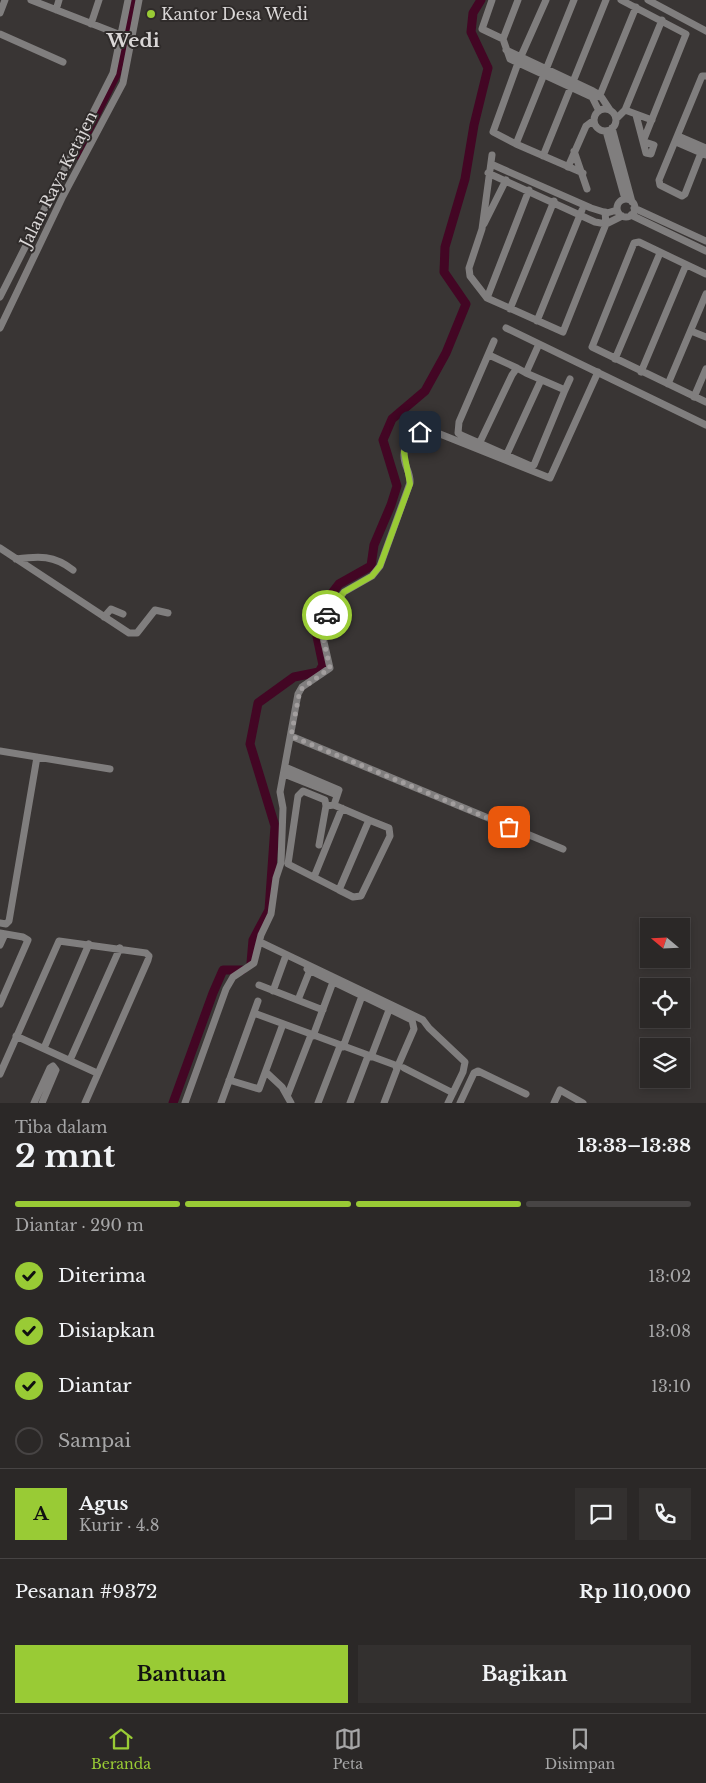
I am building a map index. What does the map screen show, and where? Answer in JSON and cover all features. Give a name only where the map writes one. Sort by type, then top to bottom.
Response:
[{"type":"street","points":[[0,12],[4,0]]},
{"type":"street","points":[[31,0],[125,37]]},
{"type":"street","points":[[56,10],[59,0]]},
{"type":"street","points":[[91,24],[99,0]]},
{"type":"street","points":[[125,37],[128,0]]},
{"type":"street","points":[[0,297],[16,279],[113,73],[139,0]]},
{"type":"street","points":[[492,0],[481,28],[503,39]]},
{"type":"street","points":[[518,0],[503,39],[510,59],[519,61],[597,97],[616,119]]},
{"type":"street","points":[[546,0],[519,61],[493,132],[583,173]]},
{"type":"street","points":[[516,144],[574,0]]},
{"type":"street","points":[[543,156],[570,84],[606,0]]},
{"type":"street","points":[[621,0],[686,34],[644,141],[636,114]]},
{"type":"street","points":[[648,0],[706,30]]},
{"type":"street","points":[[568,167],[586,126],[594,120],[599,111],[597,97],[636,7]]},
{"type":"street","points":[[631,215],[630,203],[609,130],[625,110],[662,20]]},
{"type":"street","points":[[0,34],[63,62]]},
{"type":"street","name":"Jalan Raya Ketajen","points":[[0,328],[16,279],[123,83],[125,37]]},
{"type":"street","points":[[677,139],[705,149],[682,196],[659,182],[702,76],[706,76]]},
{"type":"street","points":[[599,111],[610,110]]},
{"type":"street","points":[[625,110],[652,120]]},
{"type":"street","points":[[594,120],[600,129],[609,130]]},
{"type":"street","points":[[574,151],[587,189]]},
{"type":"street","points":[[482,229],[488,172],[492,155]]},
{"type":"street","points":[[491,164],[584,205],[605,212],[631,215],[706,251]]},
{"type":"street","points":[[488,172],[554,201],[595,222],[606,224]]},
{"type":"street","points":[[516,184],[519,176]]},
{"type":"street","points":[[506,180],[482,229],[469,272],[472,280],[487,298],[560,332],[565,330],[606,224],[605,212]]},
{"type":"street","points":[[541,196],[544,187]]},
{"type":"street","points":[[487,298],[529,190]]},
{"type":"street","points":[[510,309],[554,201]]},
{"type":"street","points":[[619,213],[618,203],[630,203],[706,241]]},
{"type":"street","points":[[537,321],[584,205]]},
{"type":"street","points":[[606,224],[619,213]]},
{"type":"street","points":[[706,274],[639,242],[632,246],[592,345],[593,349],[706,402]]},
{"type":"street","points":[[615,360],[660,253]]},
{"type":"street","points":[[641,372],[686,265]]},
{"type":"street","points":[[668,384],[706,294]]},
{"type":"street","points":[[506,328],[706,424]]},
{"type":"street","points":[[690,331],[706,337]]},
{"type":"street","points":[[494,341],[458,429],[462,435],[506,456],[531,466],[534,465],[570,379]]},
{"type":"street","points":[[526,373],[539,344]]},
{"type":"street","points":[[489,355],[565,390]]},
{"type":"street","points":[[480,442],[516,368]]},
{"type":"street","points":[[694,397],[706,369]]},
{"type":"street","points":[[184,1103],[226,989],[233,977],[254,963],[271,914],[276,878],[281,863],[284,808],[280,792],[300,690],[330,668],[321,629],[324,619],[344,592],[372,576],[380,566],[410,484],[404,452],[417,435],[424,430],[430,430],[550,478],[598,372]]},
{"type":"street","points":[[506,456],[541,380]]},
{"type":"street","points":[[0,548],[104,617],[134,634],[155,610],[168,613]]},
{"type":"street","points":[[16,559],[45,556],[59,560],[73,570]]},
{"type":"street","points":[[104,617],[111,609],[123,614]]},
{"type":"street","points":[[291,736],[563,849]]},
{"type":"street","points":[[0,751],[110,769]]},
{"type":"street","points":[[0,923],[6,924],[9,922],[37,757]]},
{"type":"street","points":[[284,770],[338,793],[330,805],[319,845]]},
{"type":"street","points":[[303,791],[325,800],[330,805],[342,808],[389,828],[390,836],[361,896],[354,897],[288,864],[298,796],[303,791]]},
{"type":"street","points":[[314,877],[342,808]]},
{"type":"street","points":[[339,890],[369,820]]},
{"type":"street","points":[[0,945],[2,934],[23,937],[28,940],[0,1004]]},
{"type":"street","points":[[0,1074],[58,942],[64,940],[144,952],[149,957],[84,1103]]},
{"type":"street","points":[[260,942],[421,1018],[428,1028],[474,1074]]},
{"type":"street","points":[[44,1048],[89,944]]},
{"type":"street","points":[[70,1060],[120,948]]},
{"type":"street","points":[[273,991],[282,956],[389,1010],[411,1019],[414,1024],[410,1040],[401,1068],[384,1103]]},
{"type":"street","points":[[298,1000],[310,970]]},
{"type":"street","points":[[288,1094],[333,982]]},
{"type":"street","points":[[259,985],[323,1010]]},
{"type":"street","points":[[318,1103],[362,996]]},
{"type":"street","points":[[221,1103],[258,1001]]},
{"type":"street","points":[[350,1103],[389,1010]]},
{"type":"street","points":[[254,1013],[401,1068],[453,1093]]},
{"type":"street","points":[[229,1080],[258,1089],[283,1024]]},
{"type":"street","points":[[16,1036],[97,1073]]},
{"type":"street","points":[[448,1103],[463,1072],[464,1062]]},
{"type":"street","points":[[463,1072],[467,1071],[474,1074]]},
{"type":"street","points":[[460,1103],[474,1074],[480,1071],[526,1094]]},
{"type":"street","points":[[266,1072],[277,1080],[288,1094],[291,1103]]},
{"type":"street","points":[[34,1103],[49,1077],[42,1103]]},
{"type":"street","points":[[554,1103],[560,1090],[583,1103]]},
{"type":"waterway","points":[[75,156],[116,75],[135,0]]},
{"type":"waterway","points":[[251,963],[253,940],[269,910],[275,826],[250,744],[258,703],[294,677],[319,672],[323,665],[314,622],[319,610],[339,584],[371,566],[374,545],[397,486],[383,440],[392,419],[425,391],[446,353],[466,304],[444,272],[445,247],[465,179],[474,125],[488,68],[471,32],[473,13],[481,0]]},
{"type":"waterway","points":[[173,1103],[223,970],[242,970]]},
{"type":"way so far","points":[[327,615],[321,629],[330,668],[300,690],[291,736],[509,827]]},
{"type":"place","name":"Kantor Desa Wedi","points":[[151,14]]},
{"type":"district","name":"Wedi","points":[[133,40]]},
{"type":"route","points":[[327,615],[344,592],[365,581],[378,570],[410,484],[410,475],[404,459],[404,452],[420,432]]}]
